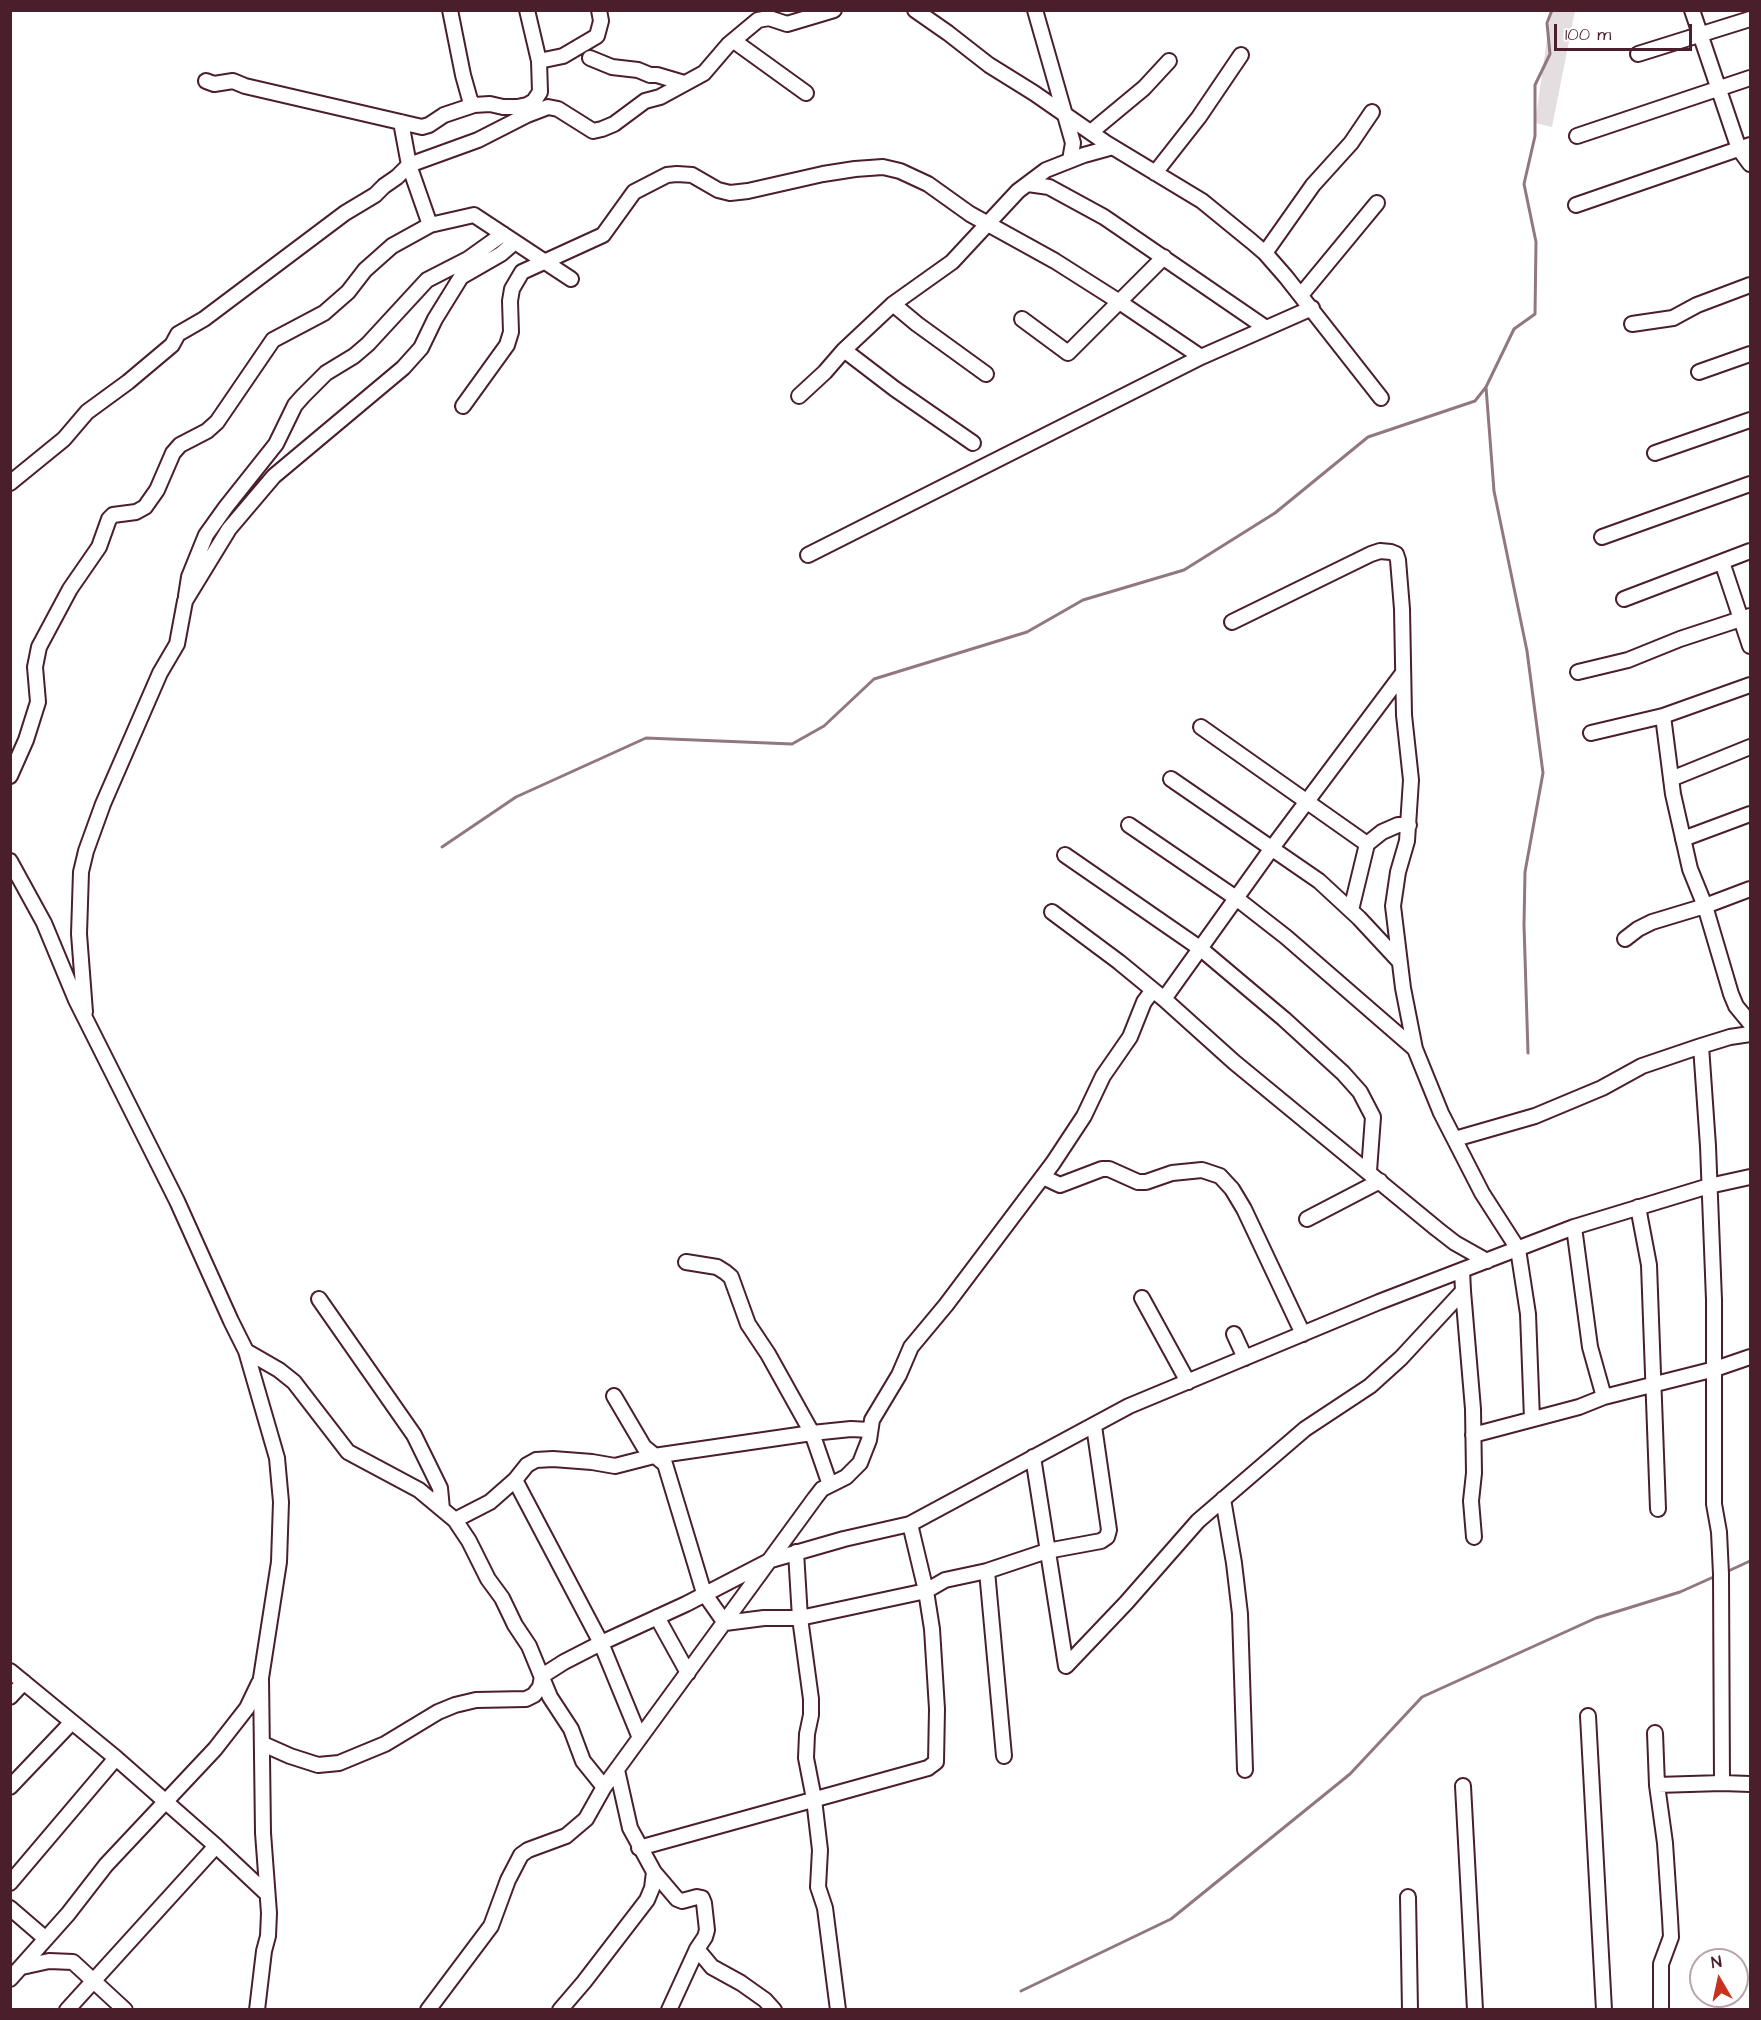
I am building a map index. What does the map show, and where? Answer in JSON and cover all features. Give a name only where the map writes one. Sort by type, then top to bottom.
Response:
[{"type":"street","points":[[450,10],[463,75],[470,100],[474,105]]},
{"type":"street","points":[[206,81],[214,84],[233,81],[245,86],[422,127],[444,115],[474,105],[517,107],[534,101],[540,92],[539,61],[527,10]]},
{"type":"street","points":[[539,61],[563,56],[597,36],[601,21],[599,10]]},
{"type":"street","points":[[10,483],[64,439],[87,412],[128,382],[174,343],[178,334],[204,319],[345,213],[375,195],[409,165],[478,140],[548,107],[558,109],[593,131],[602,129],[614,124],[645,101],[660,97],[704,73],[716,57],[766,14],[788,24],[834,10]]},
{"type":"street","points":[[915,10],[989,65],[1113,147],[1202,201],[1265,253],[1312,308],[1381,398]]},
{"type":"street","points":[[1035,10],[1073,142],[1070,160]]},
{"type":"street","points":[[1692,10],[1750,164]]},
{"type":"street","points":[[1638,54],[1750,19]]},
{"type":"street","points":[[734,41],[806,93]]},
{"type":"street","points":[[1155,173],[1200,117],[1241,55]]},
{"type":"street","points":[[590,58],[612,67],[638,70],[684,83]]},
{"type":"street","points":[[1091,132],[1144,88],[1169,61]]},
{"type":"street","points":[[1577,136],[1750,78]]},
{"type":"street","points":[[1265,253],[1313,185],[1351,143],[1372,112]]},
{"type":"street","points":[[401,122],[409,165],[430,225]]},
{"type":"street","points":[[799,396],[893,304],[952,262],[1018,191],[1046,170],[1113,147]]},
{"type":"street","points":[[1576,205],[1745,147]]},
{"type":"street","points":[[463,406],[507,345],[511,332],[510,301],[514,282],[522,272],[603,235],[634,192],[645,185],[676,174],[692,176],[718,190],[730,193],[823,174],[883,167],[900,171],[928,184],[970,214],[1055,261],[1201,357]]},
{"type":"street","points":[[1028,184],[1050,187],[1104,217],[1266,328]]},
{"type":"street","points":[[1301,295],[1377,203]]},
{"type":"street","points":[[10,776],[26,740],[38,702],[35,667],[39,647],[70,590],[99,547],[111,517],[118,513],[136,512],[145,507],[157,490],[173,453],[180,445],[207,431],[217,422],[273,340],[324,313],[348,292],[372,263],[392,246],[430,225],[474,215],[571,279]]},
{"type":"street","points":[[86,1020],[79,934],[81,872],[86,850],[103,804],[160,673],[177,644],[189,577],[207,535],[276,444],[295,405],[303,396],[326,374],[368,344],[427,280],[468,260],[503,234]]},
{"type":"street","points":[[185,601],[229,529],[274,476],[397,374],[421,348],[435,319],[461,278],[501,254],[515,242]]},
{"type":"street","points":[[1022,319],[1068,353],[1164,257]]},
{"type":"street","points":[[1632,324],[1673,318],[1697,305],[1750,285]]},
{"type":"street","points":[[893,304],[986,374]]},
{"type":"street","points":[[808,555],[1201,357],[1312,308]]},
{"type":"street","points":[[844,350],[895,389],[973,442]]},
{"type":"street","points":[[1699,372],[1750,354]]},
{"type":"street","points":[[1655,453],[1750,420]]},
{"type":"street","points":[[1602,537],[1750,484]]},
{"type":"street","points":[[1232,622],[1371,554],[1380,551],[1396,554],[1401,579],[1404,715],[1411,780],[1409,825],[1394,897],[1399,961],[1415,1049],[1441,1113],[1482,1193],[1518,1249],[1528,1314],[1532,1419]]},
{"type":"street","points":[[1624,599],[1750,551]]},
{"type":"street","points":[[1722,562],[1745,617],[1750,646]]},
{"type":"street","points":[[1578,672],[1628,660],[1745,617]]},
{"type":"street","points":[[428,2010],[491,1926],[508,1880],[521,1856],[528,1850],[566,1836],[586,1819],[604,1787],[814,1498],[822,1489],[846,1477],[860,1463],[869,1440],[872,1420],[899,1375],[915,1341],[946,1305],[1043,1177],[1084,1116],[1103,1076],[1130,1037],[1144,1002],[1159,995],[1201,949],[1272,848],[1403,673]]},
{"type":"street","points":[[1591,733],[1663,716],[1750,685]]},
{"type":"street","points":[[1663,716],[1671,779],[1690,869],[1705,906],[1731,994],[1736,1006],[1750,1023]]},
{"type":"street","points":[[1201,727],[1367,844]]},
{"type":"street","points":[[1671,779],[1750,747]]},
{"type":"street","points":[[1171,779],[1319,881],[1351,910],[1399,961]]},
{"type":"street","points":[[1683,839],[1750,814]]},
{"type":"street","points":[[1129,825],[1236,898],[1286,937],[1415,1049]]},
{"type":"street","points":[[1351,910],[1367,844],[1382,832],[1398,825],[1409,825]]},
{"type":"street","points":[[1065,855],[1201,949],[1284,1019],[1343,1073],[1360,1092],[1373,1117],[1374,1176]]},
{"type":"street","points":[[10,861],[50,936],[86,1020],[177,1201],[246,1351],[274,1444],[281,1485],[279,1562],[261,1678],[263,1833],[269,1913],[268,1936],[257,2010]]},
{"type":"street","points":[[1625,939],[1638,928],[1652,922],[1750,889]]},
{"type":"street","points":[[1052,912],[1159,995],[1234,1062],[1455,1242],[1487,1261]]},
{"type":"street","points":[[1455,1139],[1535,1116],[1584,1096],[1642,1066],[1730,1037],[1750,1034]]},
{"type":"street","points":[[1701,1046],[1709,1186],[1715,1369],[1714,1504],[1719,1532],[1721,1574],[1722,1783]]},
{"type":"street","points":[[1043,1177],[1060,1185],[1109,1168],[1138,1182],[1146,1182],[1172,1173],[1202,1170],[1220,1176],[1232,1189],[1244,1209],[1304,1334]]},
{"type":"street","points":[[1307,1219],[1374,1176]]},
{"type":"street","points":[[263,1744],[318,1765],[339,1762],[385,1744],[438,1712],[455,1705],[476,1700],[526,1699],[534,1695],[540,1687],[542,1676],[600,1642],[686,1604],[771,1560],[910,1524],[1130,1406],[1462,1270],[1574,1227],[1709,1186],[1750,1177]]},
{"type":"street","points":[[1638,1207],[1649,1265],[1658,1509]]},
{"type":"street","points":[[1574,1227],[1590,1347],[1604,1397]]},
{"type":"street","points":[[686,1262],[717,1268],[731,1277],[748,1324],[768,1354],[812,1433],[830,1485]]},
{"type":"street","points":[[1462,1270],[1473,1409],[1474,1473],[1471,1501],[1474,1537]]},
{"type":"street","points":[[1033,1457],[1066,1666],[1126,1603],[1198,1521],[1305,1429],[1370,1386],[1401,1358],[1463,1291]]},
{"type":"street","points":[[1142,1298],[1188,1382]]},
{"type":"street","points":[[319,1299],[414,1435],[440,1488],[442,1509]]},
{"type":"street","points":[[1234,1334],[1245,1358]]},
{"type":"street","points":[[246,1351],[279,1370],[294,1382],[348,1452],[419,1490],[455,1520],[469,1541],[488,1579],[502,1598],[542,1676],[550,1697],[571,1729],[583,1761],[604,1787]]},
{"type":"street","points":[[1473,1435],[1579,1407],[1604,1397],[1715,1369],[1750,1357]]},
{"type":"street","points":[[614,1396],[644,1447],[665,1464],[668,1470],[704,1593],[725,1623]]},
{"type":"street","points":[[725,1623],[764,1618],[800,1618],[926,1591],[945,1580],[987,1571],[1047,1551],[1101,1541],[1107,1537],[1109,1530],[1094,1426]]},
{"type":"street","points":[[455,1520],[490,1502],[536,1460],[592,1461],[615,1466],[654,1456],[812,1433],[851,1429],[870,1430]]},
{"type":"street","points":[[515,1480],[600,1642],[640,1738]]},
{"type":"street","points":[[1223,1499],[1240,1614],[1245,1770]]},
{"type":"street","points":[[639,1848],[928,1768],[936,1762],[932,1629],[926,1591],[910,1524]]},
{"type":"street","points":[[796,1552],[800,1618],[812,1715],[807,1734],[806,1758],[820,1850],[818,1887],[825,1908],[838,2010]]},
{"type":"street","points":[[987,1571],[1004,1756]]},
{"type":"street","points":[[657,1617],[688,1673]]},
{"type":"street","points":[[10,1671],[116,1758],[266,1893]]},
{"type":"street","points":[[10,1979],[106,1865],[215,1749],[241,1716],[261,1678]]},
{"type":"street","points":[[10,1697],[24,1682]]},
{"type":"street","points":[[1588,1716],[1604,2010]]},
{"type":"street","points":[[10,1787],[72,1722]]},
{"type":"street","points":[[1655,1733],[1657,1785],[1665,1843],[1671,1937],[1661,1964],[1661,2010]]},
{"type":"street","points":[[10,1883],[116,1758]]},
{"type":"street","points":[[617,1770],[630,1828],[654,1872],[676,1899],[682,1901],[702,1898],[705,1937],[697,1949],[669,2010]]},
{"type":"street","points":[[1657,1785],[1750,1784]]},
{"type":"street","points":[[1463,1786],[1475,2010]]},
{"type":"street","points":[[67,2010],[216,1846]]},
{"type":"street","points":[[560,2010],[639,1911],[652,1888],[654,1872]]},
{"type":"street","points":[[1408,1898],[1410,2010]]},
{"type":"street","points":[[10,1908],[46,1939]]},
{"type":"street","points":[[697,1949],[712,1967],[765,2000],[774,2010]]},
{"type":"street","points":[[22,1967],[49,1961],[73,1962],[125,2010]]},
{"type":"street","points":[[687,1972],[712,1967]]},
{"type":"shaded area","points":[[1551,11],[1575,11],[1552,127],[1535,123]]},
{"type":"waterway","points":[[442,847],[516,797],[646,738],[792,744],[824,726],[874,679],[1027,632],[1083,600],[1184,570],[1275,513],[1368,437],[1475,401],[1486,387],[1514,329],[1535,314],[1536,242],[1524,184],[1535,136],[1535,85],[1550,54],[1547,23],[1552,10]]},
{"type":"waterway","points":[[1486,387],[1494,491],[1527,651],[1543,773],[1525,872],[1524,925],[1528,1053]]},
{"type":"waterway","points":[[1724,1573],[1750,1561]]},
{"type":"waterway","points":[[1021,1991],[1171,1919],[1350,1774],[1422,1697],[1596,1618],[1680,1592],[1718,1575]]}]
